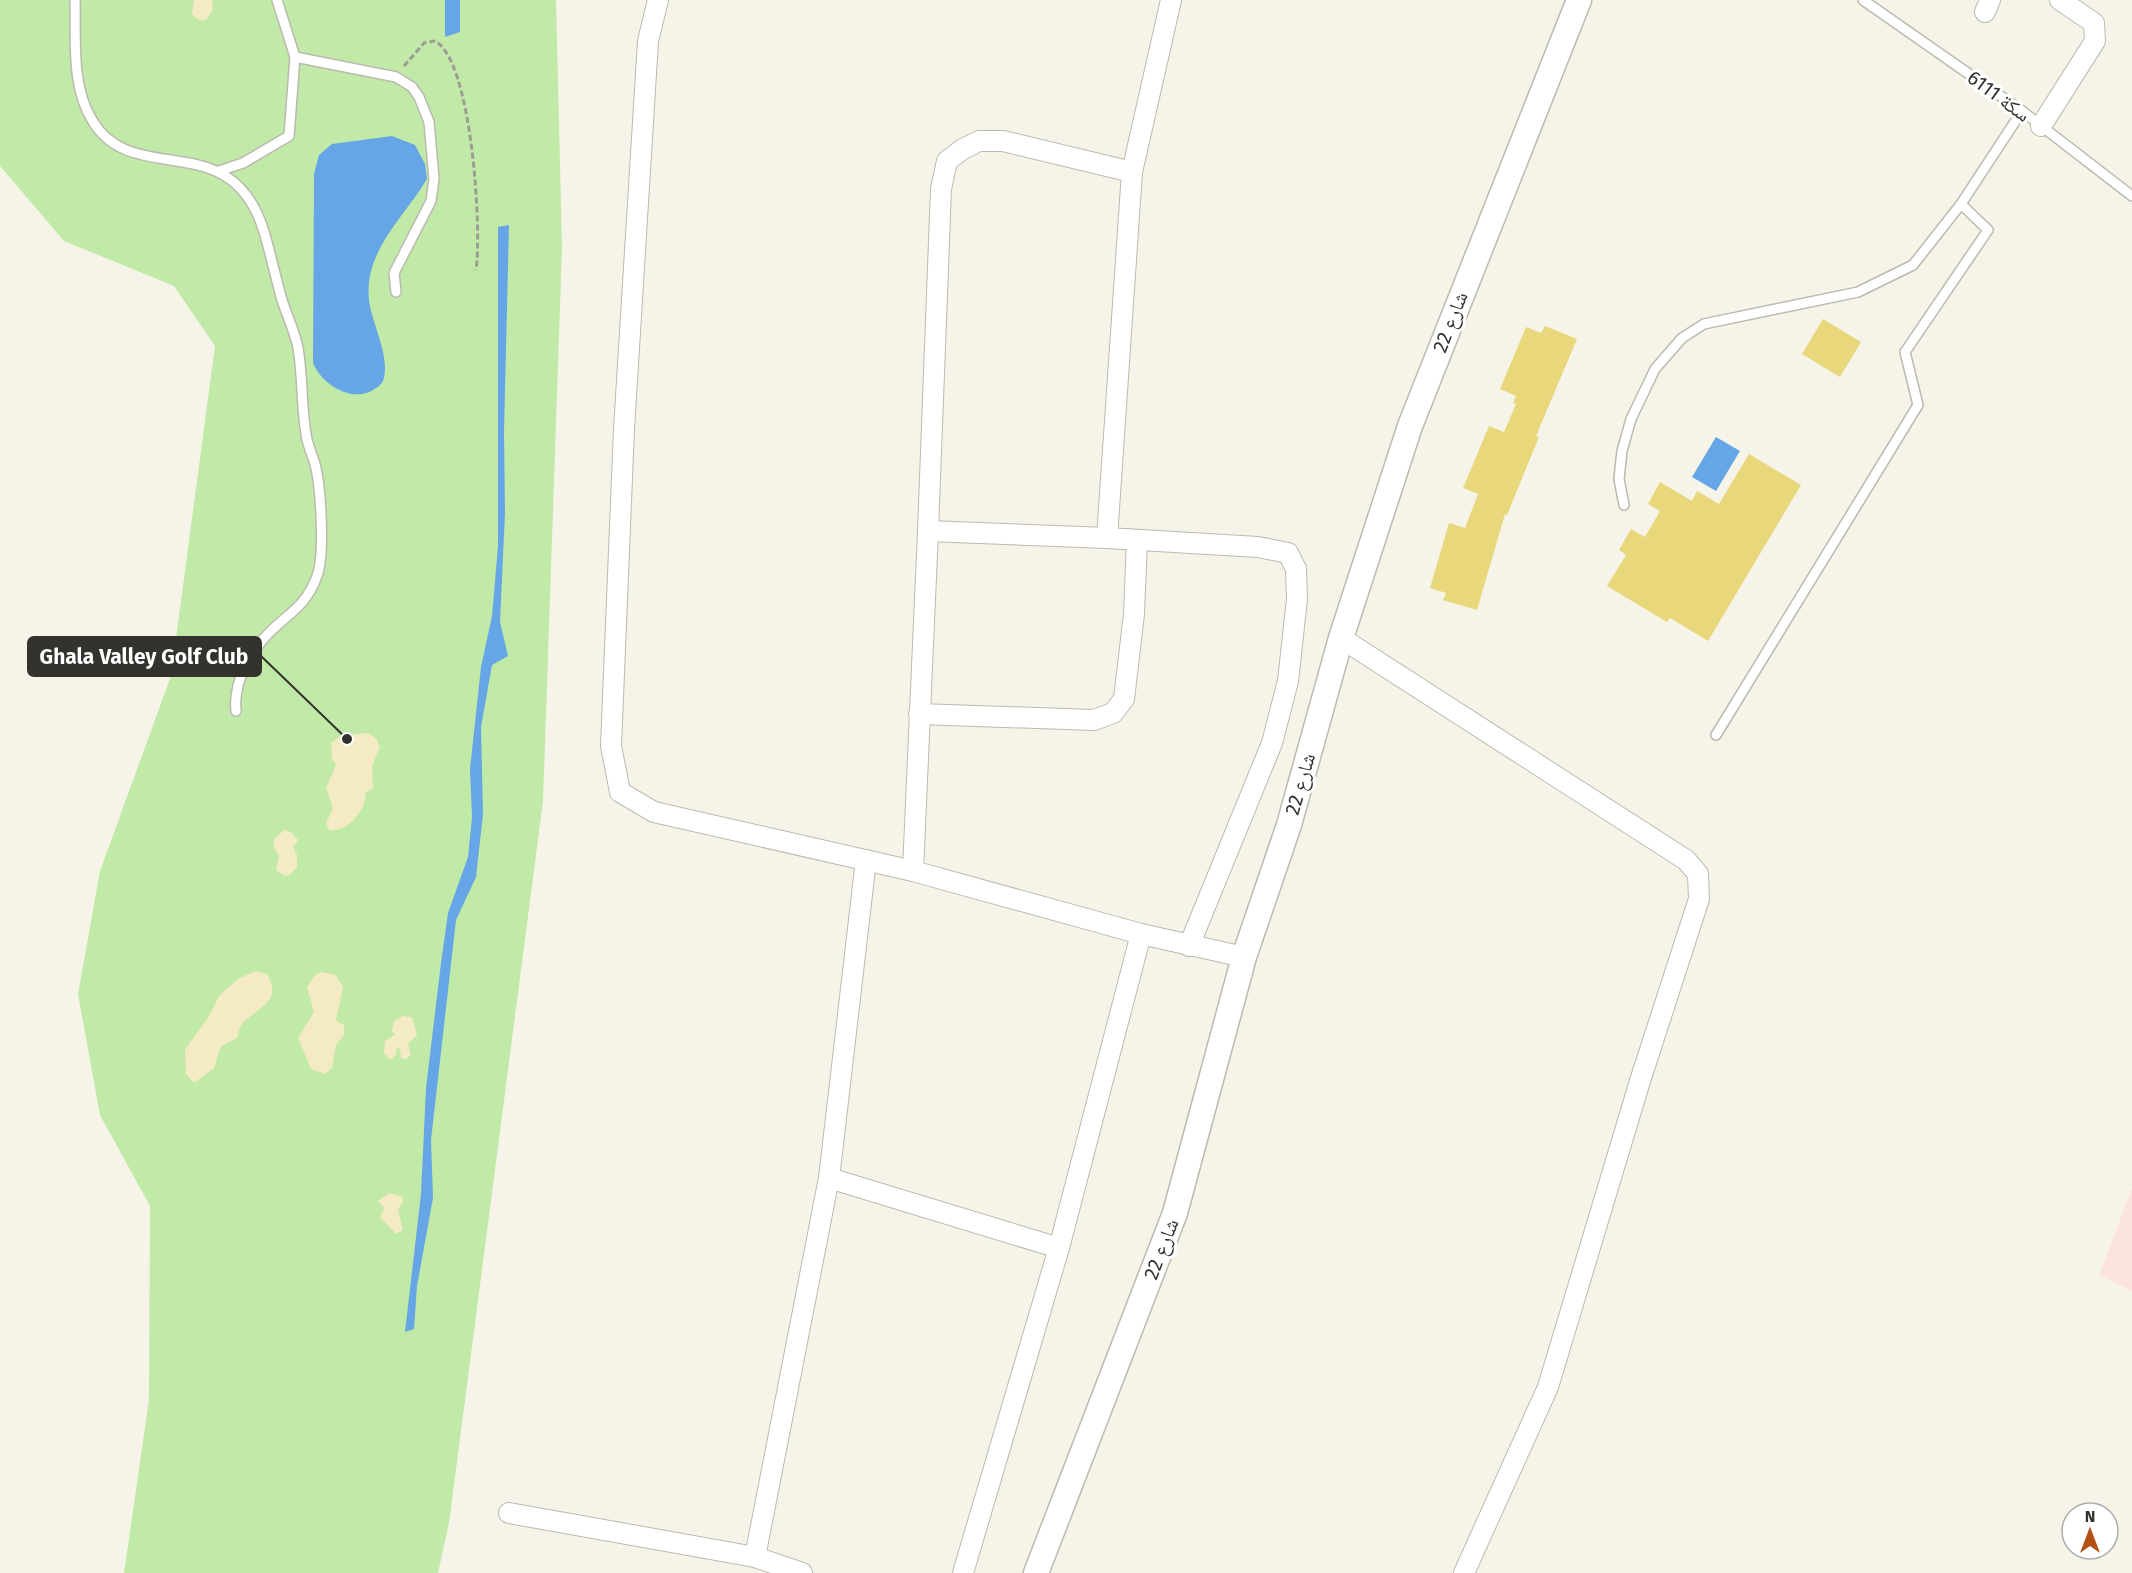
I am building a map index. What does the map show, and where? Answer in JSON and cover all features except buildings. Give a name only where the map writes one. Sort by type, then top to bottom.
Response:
[{"type":"street","points":[[658,0],[648,41],[624,441],[611,746],[620,792],[654,812],[913,871],[1141,934],[1244,957]]},
{"type":"street","points":[[1107,538],[1132,172],[1171,0]]},
{"type":"street","name":"شارع 22","points":[[1036,1573],[1175,1213],[1244,957],[1289,825],[1341,638],[1410,426],[1579,0]]},
{"type":"street","points":[[2040,126],[2095,41],[2094,23],[2060,0]]},
{"type":"street","points":[[913,871],[941,189],[947,161],[979,141],[1003,141],[1132,172]]},
{"type":"street","points":[[928,531],[1258,547],[1288,553],[1296,569],[1297,599],[1288,681],[1272,743],[1189,946]]},
{"type":"street","points":[[919,714],[1094,720],[1113,713],[1124,699],[1134,614],[1137,540]]},
{"type":"street","points":[[1341,638],[1686,860],[1698,874],[1699,899],[1640,1081],[1548,1387],[1464,1573]]},
{"type":"street","points":[[755,1557],[829,1178],[866,860]]},
{"type":"street","points":[[963,1573],[1059,1248],[1141,934]]},
{"type":"street","points":[[829,1178],[1059,1248]]},
{"type":"street","points":[[509,1513],[755,1557],[802,1573]]},
{"type":"lane","points":[[75,0],[79,80],[92,121],[109,139],[127,150],[219,171],[233,179],[259,215],[298,346],[303,414],[320,488],[318,575],[304,602],[270,632],[254,652],[238,682],[235,698],[236,711]]},
{"type":"lane","points":[[219,171],[243,163],[289,136],[295,57],[277,0]]},
{"type":"lane","name":"سكة 6111","points":[[1863,0],[2022,111],[2132,196]]},
{"type":"lane","points":[[295,57],[396,77],[412,87],[419,97],[429,122],[434,156],[431,201],[394,273],[396,292]]},
{"type":"lane","points":[[1624,505],[1619,479],[1622,451],[1631,419],[1655,369],[1682,339],[1704,324],[1858,292],[1894,277],[1913,265],[1961,204],[2022,111]]},
{"type":"lane","points":[[1716,735],[1918,405],[1905,352],[1988,230],[1961,204]]},
{"type":"path","points":[[396,77],[424,43],[435,41],[443,48],[460,86],[470,133],[476,205],[476,270]]},
{"type":"shaded area","points":[[2132,1188],[2132,1291],[2099,1275]]},
{"type":"green space","points":[[0,0],[556,0],[562,248],[543,801],[449,1523],[438,1573],[124,1573],[149,1400],[150,1206],[100,1115],[78,994],[100,871],[171,676],[215,346],[174,286],[64,241],[0,166]]},
{"type":"sand","points":[[194,0],[212,0],[213,10],[206,20],[199,20],[192,14]]},
{"type":"sand","points":[[368,733],[376,738],[380,747],[372,766],[373,789],[366,792],[360,812],[349,824],[343,828],[329,830],[326,823],[333,808],[326,788],[336,765],[332,759],[331,743],[341,736]]},
{"type":"sand","points":[[284,830],[291,832],[298,840],[293,847],[297,855],[297,867],[290,875],[285,876],[276,870],[279,856],[274,848],[274,839]]},
{"type":"sand","points":[[255,971],[267,974],[272,991],[270,998],[242,1024],[237,1038],[221,1046],[214,1068],[194,1083],[186,1074],[185,1049],[208,1018],[219,996],[238,979]]},
{"type":"sand","points":[[321,972],[336,975],[343,987],[336,1020],[344,1025],[344,1035],[336,1045],[332,1068],[325,1074],[311,1069],[298,1038],[314,1012],[307,987],[315,975]]},
{"type":"sand","points":[[403,1016],[412,1017],[417,1035],[408,1044],[411,1055],[406,1059],[401,1058],[400,1049],[397,1047],[396,1055],[390,1060],[384,1053],[385,1041],[395,1035],[392,1031],[394,1021]]},
{"type":"sand","points":[[389,1193],[403,1197],[398,1210],[403,1230],[396,1234],[380,1217],[384,1208],[378,1201]]},
{"type":"water","points":[[445,0],[460,0],[460,32],[445,37]]},
{"type":"water","points":[[392,136],[415,145],[425,164],[427,179],[386,238],[371,270],[370,306],[383,351],[384,379],[379,386],[367,393],[349,393],[331,385],[317,371],[313,363],[314,174],[319,155],[332,144]]},
{"type":"water","points":[[509,225],[504,431],[505,513],[500,622],[508,656],[492,665],[481,727],[483,814],[476,877],[456,920],[431,1140],[433,1198],[417,1286],[414,1329],[405,1332],[421,1194],[426,1088],[441,963],[448,913],[468,857],[472,817],[470,769],[481,667],[492,616],[498,546],[498,227]]},
{"type":"water","points":[[1716,437],[1740,451],[1716,491],[1692,477]]},
{"type":"place","name":"Ghala Valley Golf Club","points":[[347,739]]}]
